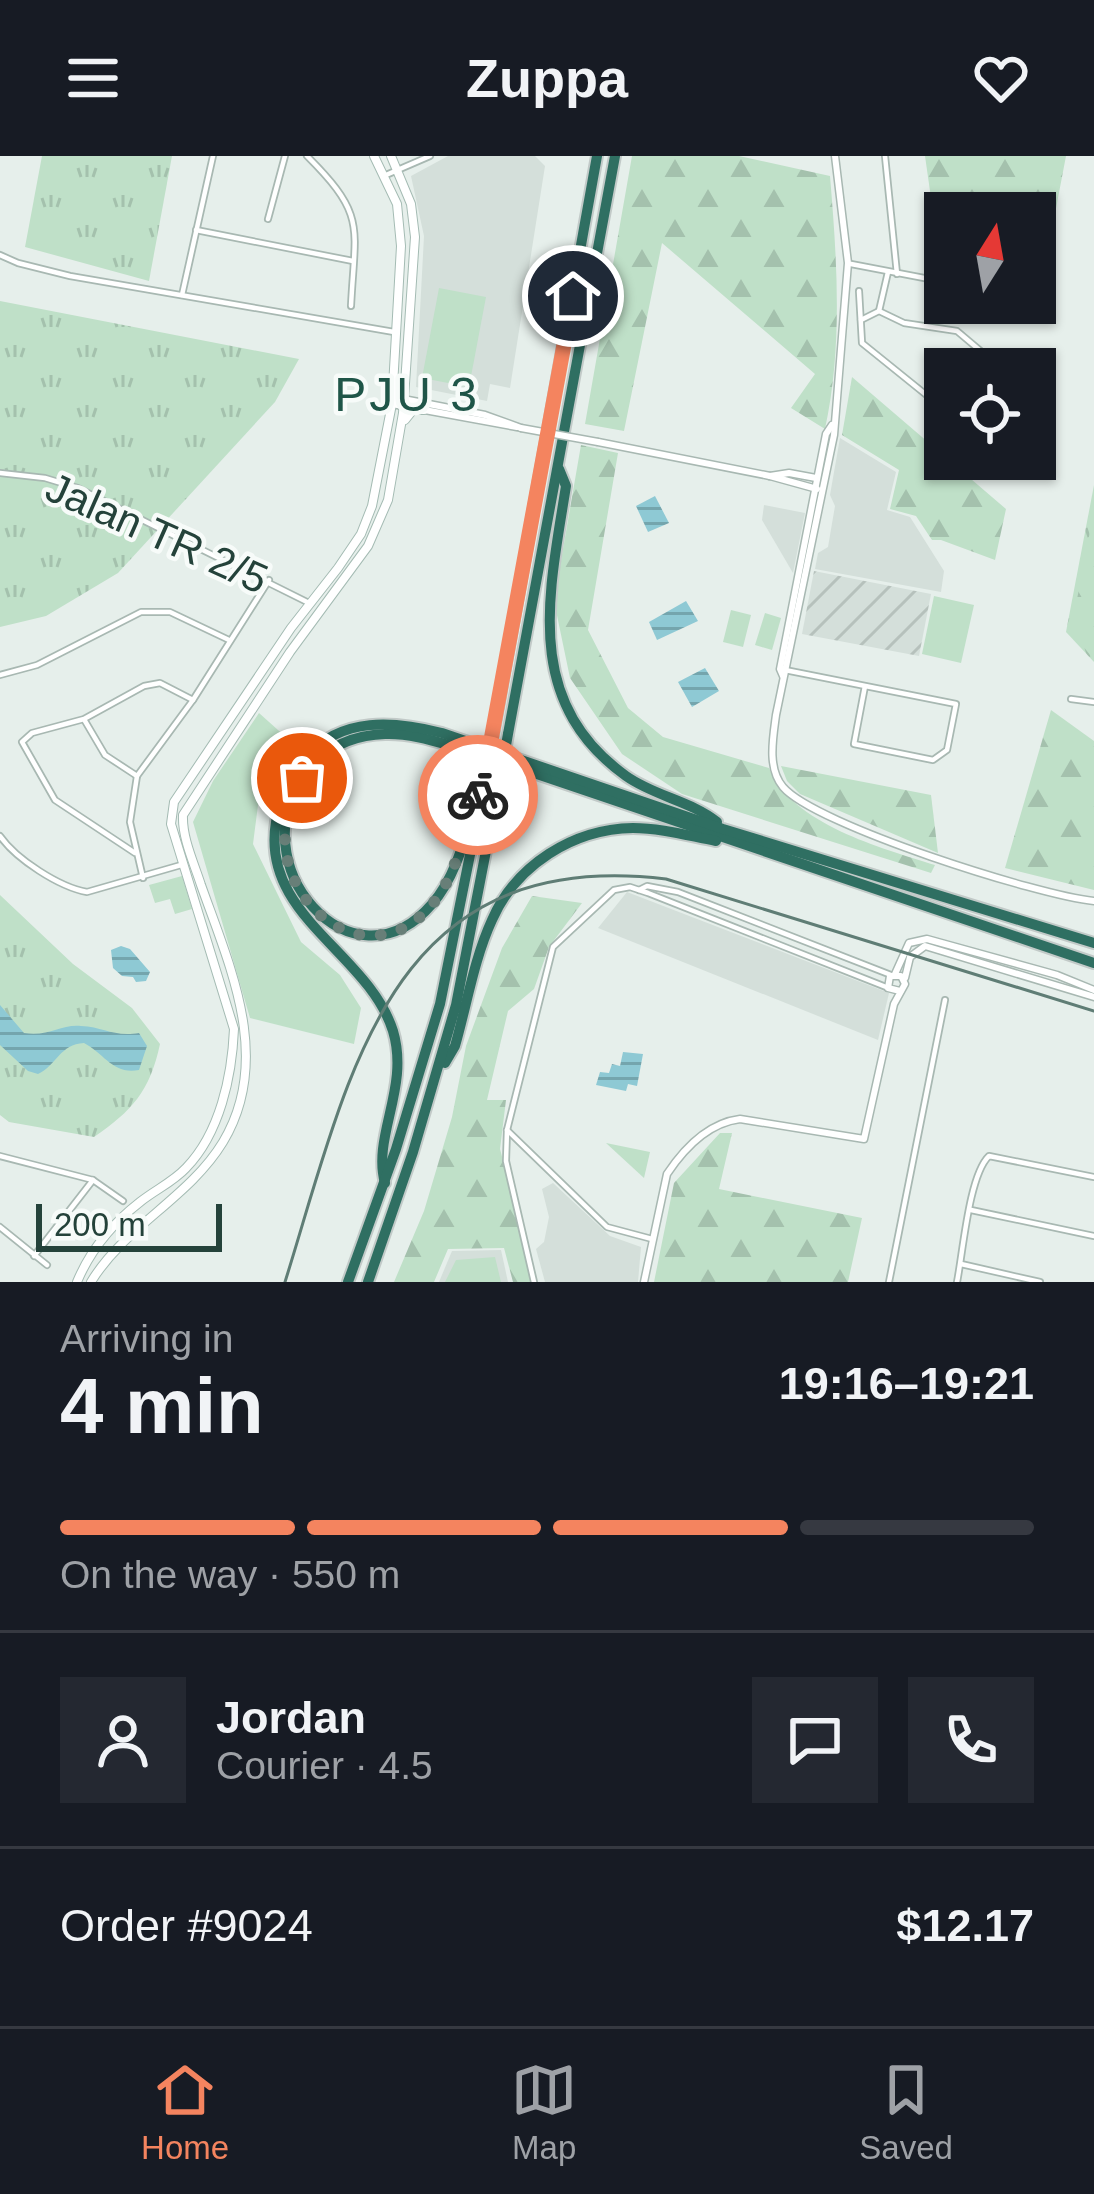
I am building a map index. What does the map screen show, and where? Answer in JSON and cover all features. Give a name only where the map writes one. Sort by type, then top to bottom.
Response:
[{"type":"highway","points":[[348,1282],[385,1183],[440,1004],[597,156]]},
{"type":"highway","points":[[368,1282],[439,1070],[464,973],[615,156]]},
{"type":"highway","points":[[558,465],[566,486],[548,621],[551,660],[565,701],[587,738],[614,766],[646,788],[713,818],[726,834]]},
{"type":"highway","points":[[385,1183],[380,1167],[399,1072],[392,1029],[371,991],[302,913],[285,887],[276,860],[274,829],[281,800],[308,755],[333,735],[355,727],[404,724],[461,739],[1094,963]]},
{"type":"highway","points":[[484,778],[449,878],[436,899],[408,925],[379,934],[348,932],[308,904],[290,875],[285,820],[302,778],[318,758],[338,744],[377,734],[410,736],[1094,943]]},
{"type":"highway","points":[[439,1070],[455,1046],[497,909],[541,859],[578,839],[623,829],[666,831],[714,841],[726,834]]},
{"type":"main road","points":[[91,1282],[117,1244],[207,1164],[226,1138],[237,1104],[247,1028],[238,992],[171,824],[174,802],[338,568],[367,521],[378,486],[393,401],[401,246],[397,204],[374,156]]},
{"type":"main road","points":[[77,1282],[90,1255],[120,1221],[200,1153],[224,1098],[234,1029],[182,822],[188,805],[347,577],[378,527],[388,500],[402,426],[415,237],[411,204],[391,156]]},
{"type":"main road","points":[[402,426],[413,410],[424,410]]},
{"type":"main road","points":[[310,604],[319,613]]},
{"type":"street","points":[[182,295],[213,156]]},
{"type":"street","points":[[268,219],[285,156]]},
{"type":"street","points":[[307,156],[348,202],[354,217],[351,306]]},
{"type":"street","points":[[386,176],[430,156]]},
{"type":"street","points":[[835,156],[848,263],[846,314],[834,436],[821,479],[773,737],[777,779],[792,796],[865,832],[938,858],[1094,901]]},
{"type":"street","points":[[885,156],[897,274]]},
{"type":"street","points":[[196,230],[353,261]]},
{"type":"street","points":[[0,255],[70,276],[398,333]]},
{"type":"street","points":[[848,263],[924,278]]},
{"type":"street","points":[[880,311],[887,272]]},
{"type":"street","points":[[859,291],[862,343],[924,393]]},
{"type":"street","points":[[861,320],[880,311]]},
{"type":"street","points":[[880,311],[904,323],[957,332],[976,348]]},
{"type":"street","points":[[393,401],[510,422],[521,428]]},
{"type":"street","points":[[404,402],[424,410],[770,476],[819,490]]},
{"type":"street","name":"Jalan TR 2/5","points":[[0,473],[78,488],[310,604]]},
{"type":"street","points":[[770,476],[789,473],[821,479]]},
{"type":"street","points":[[143,878],[135,853],[130,802],[137,776],[193,700],[269,580]]},
{"type":"street","points":[[0,675],[37,665],[141,612],[170,612],[229,640]]},
{"type":"street","points":[[784,672],[866,686],[956,704],[947,751],[933,760],[854,744],[866,686]]},
{"type":"street","points":[[135,853],[55,800],[22,746],[25,737],[83,719],[144,686],[160,683],[193,700]]},
{"type":"street","points":[[1071,699],[1094,702]]},
{"type":"street","points":[[83,719],[105,755],[137,776]]},
{"type":"street","points":[[0,836],[11,850],[73,890],[87,892],[189,862]]},
{"type":"street","points":[[639,890],[647,886],[678,892],[904,981]]},
{"type":"street","points":[[534,1282],[506,1161],[507,1130],[553,947],[614,890],[639,890],[901,991]]},
{"type":"street","points":[[894,1004],[887,980],[909,944],[927,939],[1057,975],[1094,994]]},
{"type":"street","points":[[644,1282],[668,1174],[691,1145],[724,1121],[740,1119],[864,1139],[894,1004],[910,957],[926,946],[1094,994]]},
{"type":"street","points":[[889,1282],[945,1000]]},
{"type":"street","points":[[507,1130],[608,1227],[653,1239]]},
{"type":"street","points":[[0,1156],[93,1180],[123,1201],[140,1202]]},
{"type":"street","points":[[957,1282],[982,1161],[989,1156],[1094,1177]]},
{"type":"street","points":[[34,1256],[93,1180]]},
{"type":"street","points":[[120,1221],[123,1201]]},
{"type":"street","points":[[970,1210],[1094,1236]]},
{"type":"street","points":[[0,1227],[47,1265]]},
{"type":"street","points":[[961,1264],[1040,1282]]},
{"type":"shaded area","points":[[448,156],[535,156],[545,166],[510,388],[490,384],[487,401],[416,387],[424,236],[411,176]]},
{"type":"shaded area","points":[[840,438],[896,472],[887,510],[910,517],[944,571],[941,592],[815,569],[818,553],[828,547],[835,506],[830,495]]},
{"type":"shaded area","points":[[764,505],[805,513],[793,573],[762,520]]},
{"type":"shaded area","points":[[814,571],[931,594],[919,656],[802,634]]},
{"type":"shaded area","points":[[627,892],[889,993],[878,1040],[598,928]]},
{"type":"shaded area","points":[[553,1183],[610,1236],[641,1247],[638,1282],[545,1282],[536,1249],[544,1242],[549,1217],[542,1189]]},
{"type":"shaded area","points":[[501,1250],[508,1282],[439,1282],[452,1251]]},
{"type":"green space","points":[[42,156],[172,156],[149,281],[25,247]]},
{"type":"green space","points":[[632,156],[739,156],[830,176],[836,335],[825,429],[791,408],[815,374],[662,243],[624,431],[585,424]]},
{"type":"green space","points":[[925,156],[1066,156],[1056,208],[1056,192],[930,192]]},
{"type":"green space","points":[[439,288],[486,297],[469,387],[422,378]]},
{"type":"green space","points":[[0,301],[299,359],[275,402],[118,573],[46,616],[0,627]]},
{"type":"green space","points":[[852,377],[924,439],[924,480],[972,480],[1006,509],[995,560],[932,540],[916,516],[890,509],[899,470],[842,435]]},
{"type":"green space","points":[[581,445],[618,453],[588,630],[628,708],[663,737],[769,768],[781,788],[817,819],[865,842],[935,865],[931,873],[682,794],[622,754],[570,678],[554,601]]},
{"type":"green space","points":[[1094,485],[1094,662],[1066,632]]},
{"type":"green space","points":[[1094,510],[1094,660],[1071,631]]},
{"type":"green space","points":[[934,596],[974,605],[961,663],[922,654]]},
{"type":"green space","points":[[731,610],[751,615],[743,647],[723,642]]},
{"type":"green space","points":[[765,613],[781,618],[772,650],[755,645]]},
{"type":"green space","points":[[1051,710],[1094,741],[1094,890],[1005,868]]},
{"type":"green space","points":[[259,713],[297,747],[258,805],[253,844],[301,942],[340,975],[361,1008],[354,1044],[250,1018],[193,822],[213,781]]},
{"type":"green space","points":[[781,766],[931,795],[938,853],[800,794]]},
{"type":"green space","points":[[182,876],[192,909],[175,914],[170,899],[155,903],[149,885]]},
{"type":"green space","points":[[0,895],[73,964],[132,1008],[160,1044],[138,1098],[94,1137],[9,1122],[0,1115]]},
{"type":"green space","points":[[532,896],[582,903],[549,947],[534,989],[508,1011],[487,1100],[506,1100],[500,1149],[535,1282],[513,1282],[504,1248],[448,1249],[434,1282],[394,1282],[424,1211],[452,1117],[466,1046],[502,948]]},
{"type":"green space","points":[[720,1133],[732,1133],[719,1189],[862,1218],[848,1282],[654,1282],[674,1183]]},
{"type":"green space","points":[[606,1143],[650,1152],[644,1178]]},
{"type":"green space","points":[[495,1257],[501,1282],[445,1282],[456,1260]]},
{"type":"water","points":[[655,496],[669,523],[648,532],[636,506]]},
{"type":"water","points":[[686,601],[698,621],[657,640],[649,622]]},
{"type":"water","points":[[705,668],[719,691],[692,707],[678,682]]},
{"type":"water","points":[[130,949],[150,972],[146,981],[136,982],[113,968],[111,950]]},
{"type":"water","points":[[0,1005],[24,1033],[74,1026],[139,1033],[147,1046],[139,1070],[116,1067],[84,1043],[69,1047],[38,1074],[28,1071],[0,1045]]},
{"type":"water","points":[[623,1052],[643,1054],[637,1086],[628,1084],[626,1091],[596,1085],[600,1072],[609,1073],[612,1064],[620,1066]]},
{"type":"tram line","points":[[285,1282],[333,1127],[361,1054],[396,990],[440,937],[498,899],[572,878],[666,879],[1094,1011]]},
{"type":"way so far","points":[[302,778],[285,820],[290,875],[308,904],[326,920],[348,932],[369,935],[408,925],[436,899],[449,878],[478,795]]},
{"type":"district","name":"PJU 3","points":[[407,394]]},
{"type":"route","points":[[478,795],[573,296]]}]
